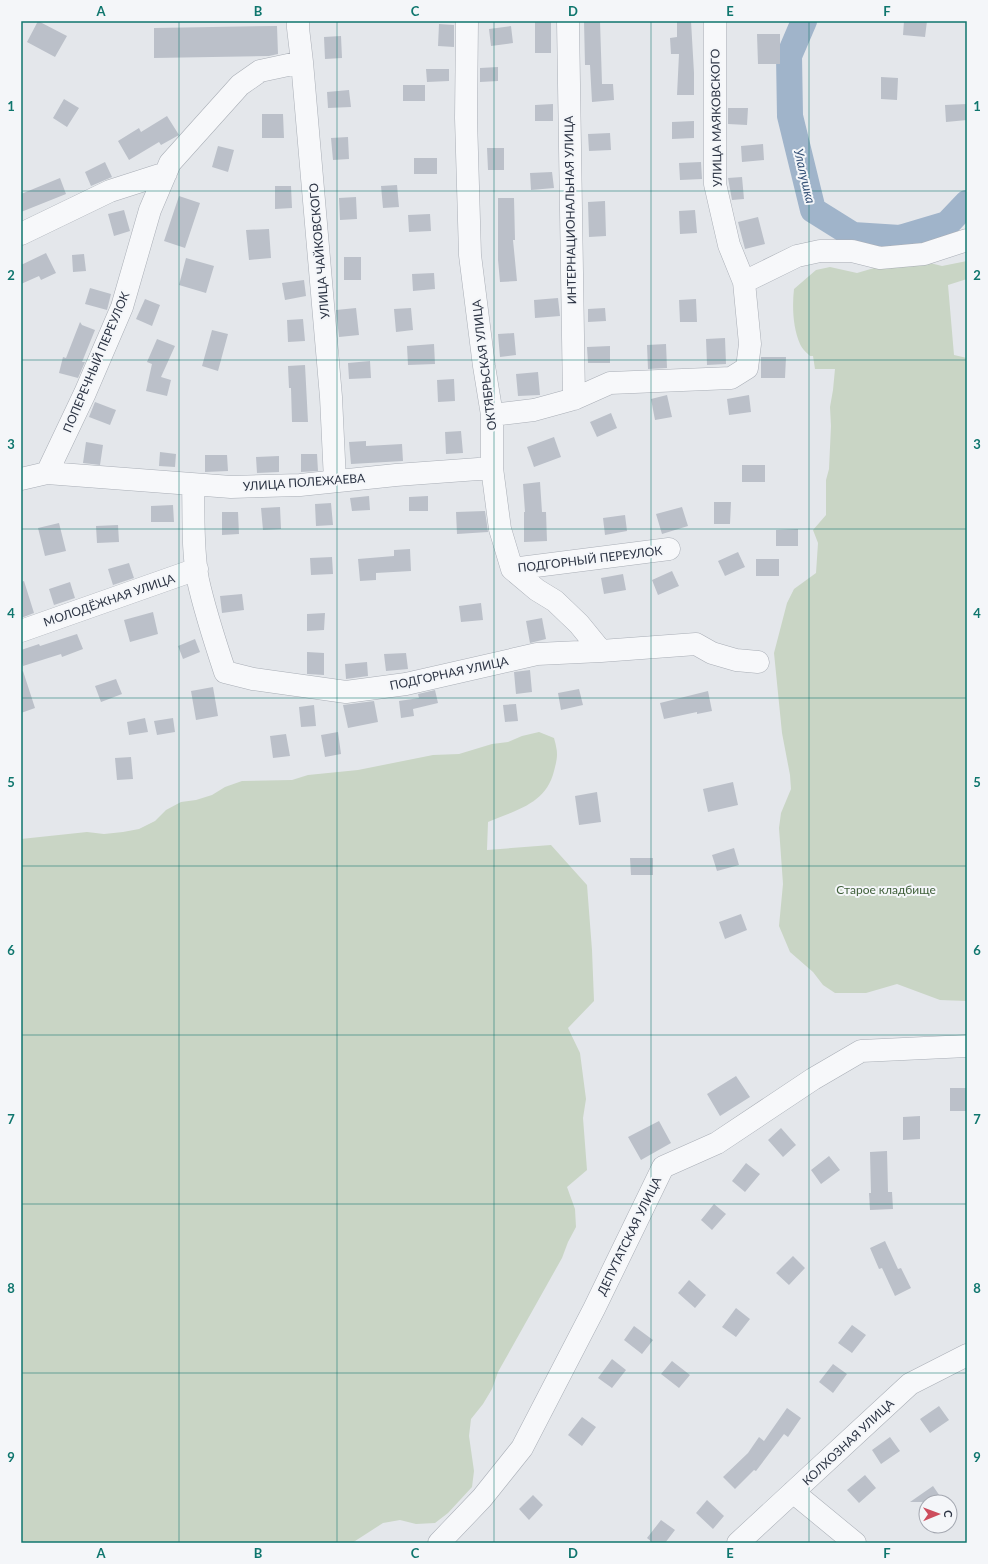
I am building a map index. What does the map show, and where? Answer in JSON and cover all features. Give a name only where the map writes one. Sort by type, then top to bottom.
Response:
[{"type":"street","name":"УЛИЦА ЧАЙКОВСКОГО","points":[[298,21],[330,390],[335,481]]},
{"type":"street","name":"ОКТЯБРЬСКАЯ УЛИЦА","points":[[467,21],[466,118],[470,255],[484,366],[492,415],[492,468],[500,529],[512,569]]},
{"type":"street","name":"ИНТЕРНАЦИОНАЛЬНАЯ УЛИЦА","points":[[568,21],[574,399]]},
{"type":"street","name":"УЛИЦА МАЯКОВСКОГО","points":[[715,21],[715,184],[729,245],[744,282]]},
{"type":"street","name":"ПОПЕРЕЧНЫЙ ПЕРЕУЛОК","points":[[47,473],[85,393],[122,307],[150,210],[170,163],[240,85],[260,71],[302,62]]},
{"type":"street","points":[[21,234],[110,192],[166,173]]},
{"type":"street","points":[[492,415],[534,410],[574,399],[610,383],[731,378],[747,368],[750,344],[744,282],[766,273],[798,256],[820,250],[852,251],[880,258],[924,254],[967,240]]},
{"type":"street","name":"УЛИЦА ПОЛЕЖАЕВА","points":[[21,479],[47,473],[193,485],[246,487],[300,485],[492,468]]},
{"type":"street","name":"ПОДГОРНАЯ УЛИЦА","points":[[193,485],[194,542],[198,580],[225,672],[253,679],[346,692],[406,684],[537,654],[601,650]]},
{"type":"street","name":"ПОДГОРНЫЙ ПЕРЕУЛОК","points":[[512,569],[669,549]]},
{"type":"street","name":"МОЛОДЁЖНАЯ УЛИЦА","points":[[21,631],[197,569]]},
{"type":"street","points":[[512,569],[537,590],[555,601],[579,624],[601,650],[696,644],[712,653],[736,660],[758,662]]},
{"type":"street","name":"ДЕПУТАТСКАЯ УЛИЦА","points":[[439,1543],[482,1498],[522,1448],[594,1308],[663,1167],[717,1142],[813,1079],[861,1051],[967,1046]]},
{"type":"street","name":"КОЛХОЗНАЯ УЛИЦА","points":[[738,1543],[910,1384],[967,1355]]},
{"type":"street","points":[[793,1492],[855,1543]]},
{"type":"green space","name":"Старое кладбище","points":[[914,259],[942,266],[967,261],[967,279],[948,285],[954,355],[967,358],[967,1001],[940,1000],[897,984],[866,993],[835,993],[823,985],[813,972],[790,952],[779,926],[783,884],[779,828],[781,813],[791,789],[790,775],[782,733],[774,653],[787,603],[794,589],[816,573],[818,543],[813,530],[826,515],[826,480],[829,469],[831,426],[830,407],[835,369],[815,369],[813,356],[810,356],[801,346],[796,331],[794,317],[794,289],[816,270],[830,267],[857,273],[898,261]]},
{"type":"green space","points":[[539,732],[554,738],[556,747],[556,762],[550,782],[537,798],[528,804],[488,822],[487,850],[551,845],[587,885],[594,1001],[568,1028],[580,1053],[586,1099],[583,1118],[587,1170],[567,1187],[575,1209],[576,1227],[562,1258],[498,1372],[492,1389],[483,1404],[471,1419],[469,1436],[474,1471],[472,1487],[448,1513],[435,1523],[416,1524],[400,1520],[383,1523],[352,1543],[21,1543],[21,839],[87,832],[104,834],[139,829],[155,821],[166,810],[181,802],[196,800],[212,795],[225,787],[242,781],[292,780],[308,775],[358,770],[433,755],[459,754],[492,744],[508,742],[522,736]]},
{"type":"building","points":[[38,21],[67,36],[55,57],[27,42]]},
{"type":"building","points":[[535,21],[551,21],[551,53],[535,53]]},
{"type":"building","points":[[584,21],[600,21],[602,84],[613,84],[614,100],[592,102],[590,65],[585,65]]},
{"type":"building","points":[[677,21],[691,21],[694,95],[677,95],[679,54],[671,54],[670,38],[677,37]]},
{"type":"building","points":[[904,21],[927,21],[925,37],[903,35]]},
{"type":"building","points":[[439,24],[454,25],[454,47],[438,46]]},
{"type":"building","points":[[277,26],[278,54],[269,56],[154,58],[154,28]]},
{"type":"building","points":[[511,26],[513,43],[491,46],[489,29]]},
{"type":"building","points":[[757,34],[780,34],[780,64],[758,64]]},
{"type":"building","points":[[341,36],[342,58],[325,59],[324,37]]},
{"type":"building","points":[[498,67],[498,81],[480,82],[480,68]]},
{"type":"building","points":[[426,69],[449,69],[449,81],[427,82]]},
{"type":"building","points":[[881,77],[898,78],[897,100],[881,99]]},
{"type":"building","points":[[403,85],[425,85],[425,101],[403,101]]},
{"type":"building","points":[[349,90],[351,107],[328,108],[327,92]]},
{"type":"building","points":[[64,99],[79,108],[67,127],[53,118]]},
{"type":"building","points":[[553,104],[553,121],[535,121],[535,105]]},
{"type":"building","points":[[967,104],[967,120],[946,122],[945,105]]},
{"type":"building","points":[[728,108],[748,108],[747,125],[728,124]]},
{"type":"building","points":[[262,114],[283,114],[284,138],[262,138]]},
{"type":"building","points":[[167,116],[179,135],[161,145],[159,142],[129,160],[118,141],[139,128],[141,132]]},
{"type":"building","points":[[694,121],[694,138],[672,139],[672,122]]},
{"type":"building","points":[[610,133],[611,150],[589,151],[588,134]]},
{"type":"building","points":[[348,137],[349,159],[333,160],[331,138]]},
{"type":"building","points":[[763,144],[764,160],[742,162],[741,146]]},
{"type":"building","points":[[218,146],[234,150],[228,172],[212,167]]},
{"type":"building","points":[[487,148],[504,148],[504,170],[488,170]]},
{"type":"building","points":[[414,158],[437,158],[437,174],[414,174]]},
{"type":"building","points":[[105,162],[112,177],[91,186],[85,172]]},
{"type":"building","points":[[701,162],[702,179],[680,180],[679,163]]},
{"type":"building","points":[[552,172],[554,188],[531,190],[530,173]]},
{"type":"building","points":[[742,177],[744,199],[732,200],[728,178]]},
{"type":"building","points":[[60,178],[66,194],[21,212],[21,194]]},
{"type":"building","points":[[397,185],[399,207],[383,208],[381,186]]},
{"type":"building","points":[[275,186],[291,186],[292,208],[275,209]]},
{"type":"building","points":[[179,196],[200,203],[185,248],[164,241]]},
{"type":"building","points":[[356,197],[357,219],[340,220],[339,198]]},
{"type":"building","points":[[498,198],[514,198],[515,240],[513,240],[517,281],[500,282],[498,260]]},
{"type":"building","points":[[605,201],[606,236],[589,237],[588,202]]},
{"type":"building","points":[[124,210],[130,231],[114,236],[108,214]]},
{"type":"building","points":[[695,210],[697,233],[680,234],[679,211]]},
{"type":"building","points":[[430,214],[431,231],[409,232],[408,215]]},
{"type":"building","points":[[758,217],[765,244],[745,249],[738,222]]},
{"type":"building","points":[[269,229],[271,258],[249,260],[246,230]]},
{"type":"building","points":[[46,253],[56,273],[41,280],[39,276],[21,284],[21,265]]},
{"type":"building","points":[[84,254],[86,271],[73,272],[72,255]]},
{"type":"building","points":[[344,257],[361,257],[361,280],[344,280]]},
{"type":"building","points":[[186,258],[214,266],[206,293],[179,285]]},
{"type":"building","points":[[434,273],[435,289],[413,291],[412,274]]},
{"type":"building","points":[[304,280],[306,296],[285,300],[282,283]]},
{"type":"building","points":[[90,288],[111,294],[107,310],[85,304]]},
{"type":"building","points":[[558,298],[560,316],[535,318],[534,300]]},
{"type":"building","points":[[145,299],[160,305],[152,326],[136,319]]},
{"type":"building","points":[[696,299],[697,322],[680,322],[679,300]]},
{"type":"building","points":[[356,308],[359,335],[339,337],[336,310]]},
{"type":"building","points":[[411,308],[413,330],[396,332],[394,309]]},
{"type":"building","points":[[605,308],[606,321],[588,322],[588,309]]},
{"type":"building","points":[[303,319],[305,341],[288,342],[287,320]]},
{"type":"building","points":[[80,322],[82,325],[95,330],[82,362],[85,362],[78,378],[59,373],[63,357],[66,358]]},
{"type":"building","points":[[212,330],[228,334],[218,371],[202,366]]},
{"type":"building","points":[[514,333],[516,355],[500,357],[498,334]]},
{"type":"building","points":[[725,338],[726,364],[707,365],[706,339]]},
{"type":"building","points":[[157,339],[175,346],[161,377],[171,380],[167,396],[146,391],[152,364],[147,362]]},
{"type":"building","points":[[434,344],[435,364],[408,365],[407,346]]},
{"type":"building","points":[[666,344],[667,368],[648,369],[647,345]]},
{"type":"building","points":[[610,346],[610,363],[588,363],[587,347]]},
{"type":"building","points":[[761,357],[786,357],[785,378],[761,378]]},
{"type":"building","points":[[370,361],[371,378],[349,379],[348,363]]},
{"type":"building","points":[[305,365],[308,422],[292,422],[291,388],[289,388],[288,366]]},
{"type":"building","points":[[538,372],[540,395],[518,396],[516,374]]},
{"type":"building","points":[[454,379],[455,401],[438,402],[437,380]]},
{"type":"building","points":[[667,395],[672,417],[655,420],[651,399]]},
{"type":"building","points":[[749,395],[751,412],[729,415],[727,399]]},
{"type":"building","points":[[95,402],[116,410],[110,425],[89,417]]},
{"type":"building","points":[[611,413],[617,428],[597,437],[590,422]]},
{"type":"building","points":[[461,431],[463,453],[446,454],[445,432]]},
{"type":"building","points":[[554,437],[561,457],[534,467],[527,447]]},
{"type":"building","points":[[366,441],[366,446],[402,444],[403,461],[351,464],[349,442]]},
{"type":"building","points":[[86,442],[103,445],[100,465],[83,463]]},
{"type":"building","points":[[160,452],[176,454],[175,467],[159,466]]},
{"type":"building","points":[[301,454],[317,454],[318,471],[301,472]]},
{"type":"building","points":[[205,455],[227,455],[228,471],[205,472]]},
{"type":"building","points":[[279,456],[279,472],[257,473],[256,457]]},
{"type":"building","points":[[742,465],[765,465],[765,482],[742,482]]},
{"type":"building","points":[[540,482],[542,512],[546,512],[547,541],[524,542],[525,512],[523,484]]},
{"type":"building","points":[[369,496],[370,510],[352,511],[350,498]]},
{"type":"building","points":[[428,496],[428,511],[409,511],[409,497]]},
{"type":"building","points":[[714,502],[731,502],[730,524],[714,524]]},
{"type":"building","points":[[331,503],[333,525],[316,526],[315,504]]},
{"type":"building","points":[[173,505],[174,522],[151,522],[151,506]]},
{"type":"building","points":[[280,507],[281,529],[263,530],[261,508]]},
{"type":"building","points":[[682,507],[688,526],[662,534],[656,514]]},
{"type":"building","points":[[485,511],[488,532],[457,534],[456,512]]},
{"type":"building","points":[[222,512],[238,512],[239,534],[222,535]]},
{"type":"building","points":[[625,515],[627,531],[605,535],[603,518]]},
{"type":"building","points":[[59,523],[66,551],[45,556],[38,528]]},
{"type":"building","points":[[118,525],[119,542],[97,543],[96,526]]},
{"type":"building","points":[[798,529],[798,546],[776,546],[776,530]]},
{"type":"building","points":[[410,549],[411,571],[376,573],[376,580],[360,581],[358,559],[394,556],[394,550]]},
{"type":"building","points":[[738,552],[745,567],[725,576],[718,561]]},
{"type":"building","points":[[332,557],[333,574],[311,575],[310,558]]},
{"type":"building","points":[[756,559],[779,559],[779,576],[756,576]]},
{"type":"building","points":[[129,563],[134,578],[113,585],[108,569]]},
{"type":"building","points":[[672,571],[679,586],[658,595],[652,580]]},
{"type":"building","points":[[623,574],[626,590],[604,594],[601,578]]},
{"type":"building","points":[[24,581],[34,613],[21,618],[21,582]]},
{"type":"building","points":[[70,582],[75,598],[54,605],[49,589]]},
{"type":"building","points":[[242,594],[244,610],[222,613],[220,596]]},
{"type":"building","points":[[481,603],[483,620],[461,622],[459,606]]},
{"type":"building","points":[[153,612],[158,634],[130,642],[124,620]]},
{"type":"building","points":[[325,613],[324,630],[307,631],[307,614]]},
{"type":"building","points":[[542,618],[546,639],[530,643],[526,621]]},
{"type":"building","points":[[77,634],[83,649],[62,657],[61,654],[23,666],[21,650],[39,644],[40,646]]},
{"type":"building","points":[[195,639],[200,652],[183,659],[178,646]]},
{"type":"building","points":[[307,652],[324,653],[324,675],[307,674]]},
{"type":"building","points":[[406,653],[408,669],[386,671],[384,654]]},
{"type":"building","points":[[367,662],[368,676],[346,679],[345,664]]},
{"type":"building","points":[[530,670],[532,692],[516,694],[514,672]]},
{"type":"building","points":[[23,671],[35,708],[21,713],[21,672]]},
{"type":"building","points":[[116,679],[122,694],[101,702],[95,686]]},
{"type":"building","points":[[213,687],[218,716],[196,720],[191,691]]},
{"type":"building","points":[[579,689],[583,705],[561,710],[558,693]]},
{"type":"building","points":[[435,690],[438,703],[413,709],[414,716],[401,718],[399,701],[419,698],[418,694]]},
{"type":"building","points":[[708,691],[712,711],[697,714],[697,712],[664,719],[660,703]]},
{"type":"building","points":[[374,701],[378,722],[348,728],[343,705]]},
{"type":"building","points":[[516,704],[518,721],[505,722],[503,705]]},
{"type":"building","points":[[314,705],[316,726],[301,727],[299,707]]},
{"type":"building","points":[[145,718],[148,732],[129,735],[127,722]]},
{"type":"building","points":[[173,718],[175,732],[157,735],[154,721]]},
{"type":"building","points":[[338,732],[341,754],[325,757],[321,735]]},
{"type":"building","points":[[286,734],[290,756],[273,758],[270,736]]},
{"type":"building","points":[[131,757],[133,779],[117,780],[115,758]]},
{"type":"building","points":[[733,782],[738,805],[708,812],[703,789]]},
{"type":"building","points":[[597,792],[601,822],[579,825],[575,796]]},
{"type":"building","points":[[734,848],[739,865],[717,871],[712,855]]},
{"type":"building","points":[[630,858],[653,858],[653,875],[631,875]]},
{"type":"building","points":[[741,914],[747,930],[725,939],[719,922]]},
{"type":"building","points":[[736,1076],[750,1097],[720,1116],[707,1094]]},
{"type":"building","points":[[950,1088],[967,1088],[967,1111],[950,1111]]},
{"type":"building","points":[[920,1116],[920,1139],[903,1140],[903,1117]]},
{"type":"building","points":[[659,1121],[671,1143],[641,1160],[628,1137]]},
{"type":"building","points":[[781,1128],[796,1145],[783,1157],[768,1140]]},
{"type":"building","points":[[887,1151],[888,1192],[892,1192],[893,1209],[870,1210],[870,1152]]},
{"type":"building","points":[[829,1156],[840,1170],[821,1184],[811,1170]]},
{"type":"building","points":[[746,1163],[760,1174],[745,1192],[732,1181]]},
{"type":"building","points":[[714,1204],[726,1214],[712,1230],[701,1220]]},
{"type":"building","points":[[885,1241],[898,1269],[901,1268],[911,1288],[895,1296],[882,1268],[879,1269],[870,1248]]},
{"type":"building","points":[[793,1256],[805,1268],[789,1285],[776,1273]]},
{"type":"building","points":[[689,1280],[706,1295],[695,1308],[678,1293]]},
{"type":"building","points":[[736,1308],[750,1319],[736,1337],[722,1327]]},
{"type":"building","points":[[852,1325],[866,1335],[852,1353],[838,1343]]},
{"type":"building","points":[[634,1326],[653,1340],[642,1354],[624,1340]]},
{"type":"building","points":[[612,1359],[626,1370],[612,1388],[598,1378]]},
{"type":"building","points":[[672,1361],[690,1375],[679,1388],[661,1374]]},
{"type":"building","points":[[833,1364],[847,1374],[833,1393],[819,1382]]},
{"type":"building","points":[[939,1406],[949,1420],[930,1433],[920,1419]]},
{"type":"building","points":[[787,1408],[801,1418],[788,1437],[784,1434],[756,1471],[754,1470],[735,1489],[723,1477],[748,1453],[759,1437],[764,1441]]},
{"type":"building","points":[[582,1417],[596,1427],[582,1446],[568,1435]]},
{"type":"building","points":[[890,1437],[900,1451],[881,1464],[872,1450]]},
{"type":"building","points":[[865,1475],[876,1488],[859,1503],[847,1490]]},
{"type":"building","points":[[933,1486],[938,1494],[922,1494]]},
{"type":"building","points":[[533,1495],[543,1505],[529,1520],[519,1509]]},
{"type":"building","points":[[918,1496],[918,1502],[910,1502]]},
{"type":"building","points":[[707,1500],[724,1516],[713,1529],[696,1513]]},
{"type":"building","points":[[661,1520],[675,1530],[665,1543],[653,1543],[647,1538]]},
{"type":"waterway","name":"Улалушка","points":[[804,21],[789,56],[790,116],[813,210],[853,235],[900,238],[947,224],[967,203]]}]
